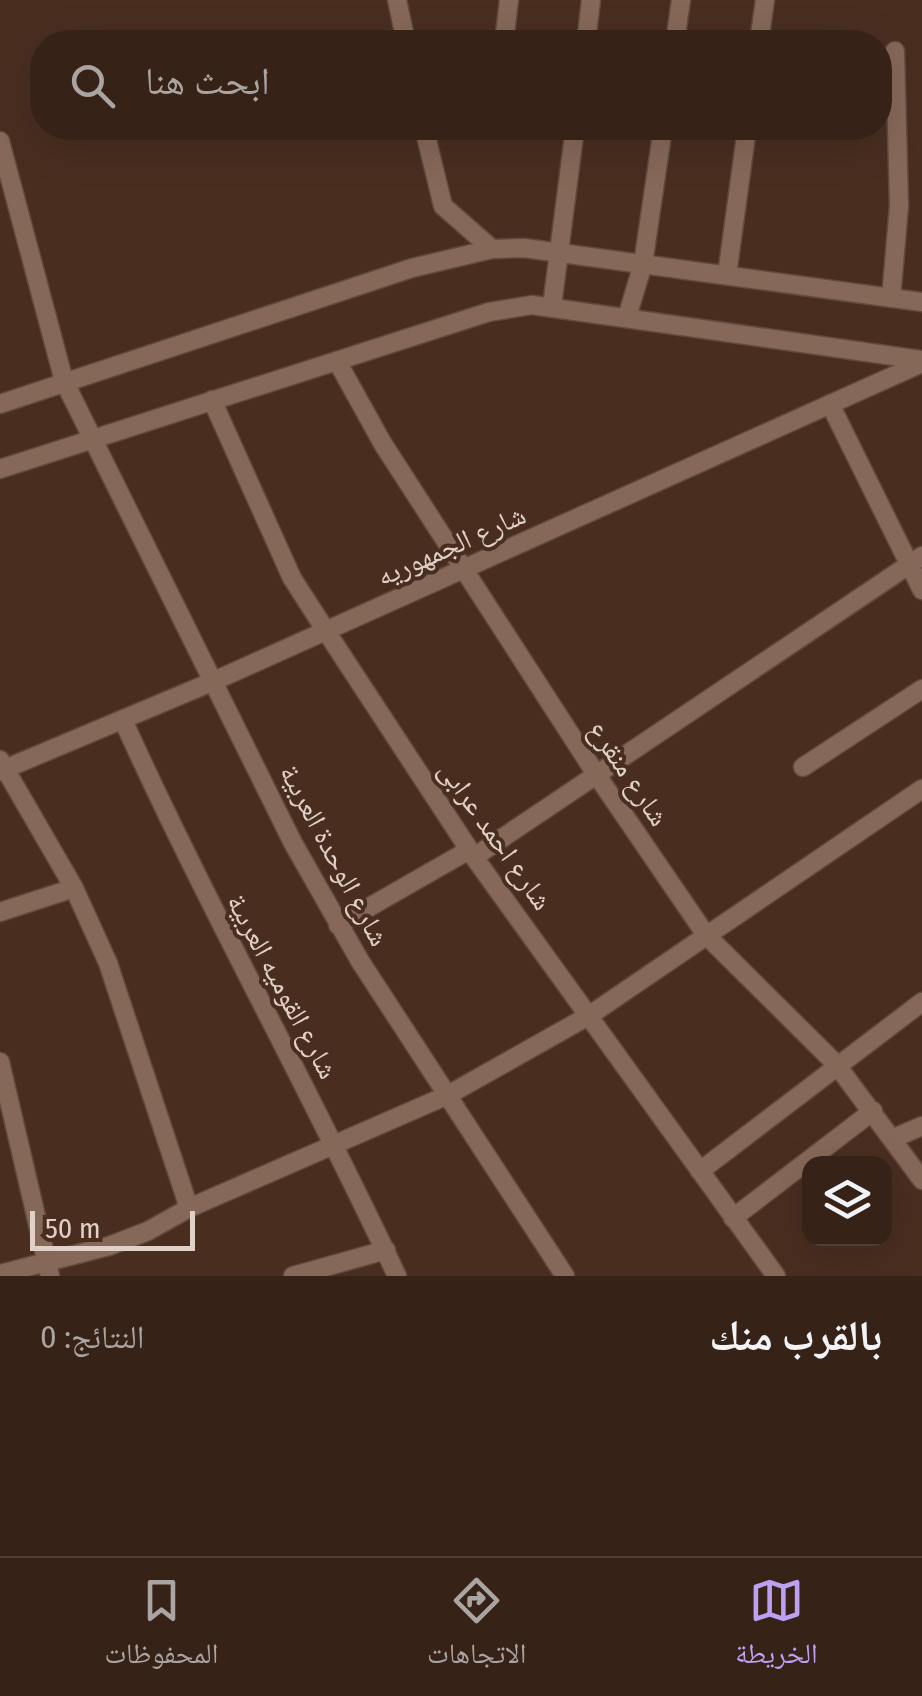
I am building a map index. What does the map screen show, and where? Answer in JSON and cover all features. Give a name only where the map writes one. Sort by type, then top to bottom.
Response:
[{"type":"street","points":[[398,0],[404,30]]},
{"type":"street","points":[[505,30],[509,0]]},
{"type":"street","points":[[587,30],[591,0]]},
{"type":"street","points":[[677,30],[681,0]]},
{"type":"street","points":[[761,30],[765,0]]},
{"type":"street","points":[[892,298],[899,206],[895,51]]},
{"type":"street","points":[[427,140],[443,206],[492,248]]},
{"type":"street","points":[[552,306],[574,140]]},
{"type":"street","points":[[627,317],[643,264],[661,140]]},
{"type":"street","points":[[727,275],[746,140]]},
{"type":"street","name":"شارع الوحدة العربية","points":[[0,141],[64,381],[338,924],[565,1276]]},
{"type":"street","points":[[0,404],[412,268],[492,248],[559,252],[922,302]]},
{"type":"street","points":[[0,469],[489,312],[552,306],[922,361]]},
{"type":"street","name":"شارع منقرع","points":[[336,361],[384,444],[596,774],[706,935],[836,1064],[922,1180]]},
{"type":"street","name":"شارع الجمهوريه","points":[[1,766],[214,682],[922,361]]},
{"type":"street","name":"شارع احمد عرابى","points":[[212,400],[292,578],[326,631],[472,853],[776,1276]]},
{"type":"street","points":[[830,404],[914,560],[922,590]]},
{"type":"street","points":[[338,924],[472,853],[914,560]]},
{"type":"street","points":[[802,767],[922,688]]},
{"type":"street","name":"شارع القوميه العربية","points":[[122,720],[186,860],[337,1145],[398,1276]]},
{"type":"street","points":[[1,766],[74,888],[108,963],[189,1208]]},
{"type":"street","points":[[0,1274],[49,1269],[110,1246],[448,1096],[590,1015],[922,790]]},
{"type":"street","points":[[0,912],[74,888]]},
{"type":"street","points":[[700,1170],[922,1002]]},
{"type":"street","points":[[0,1062],[49,1269]]},
{"type":"street","points":[[733,1218],[873,1111]]},
{"type":"street","points":[[894,1138],[922,1126]]},
{"type":"street","points":[[293,1276],[386,1250]]}]
